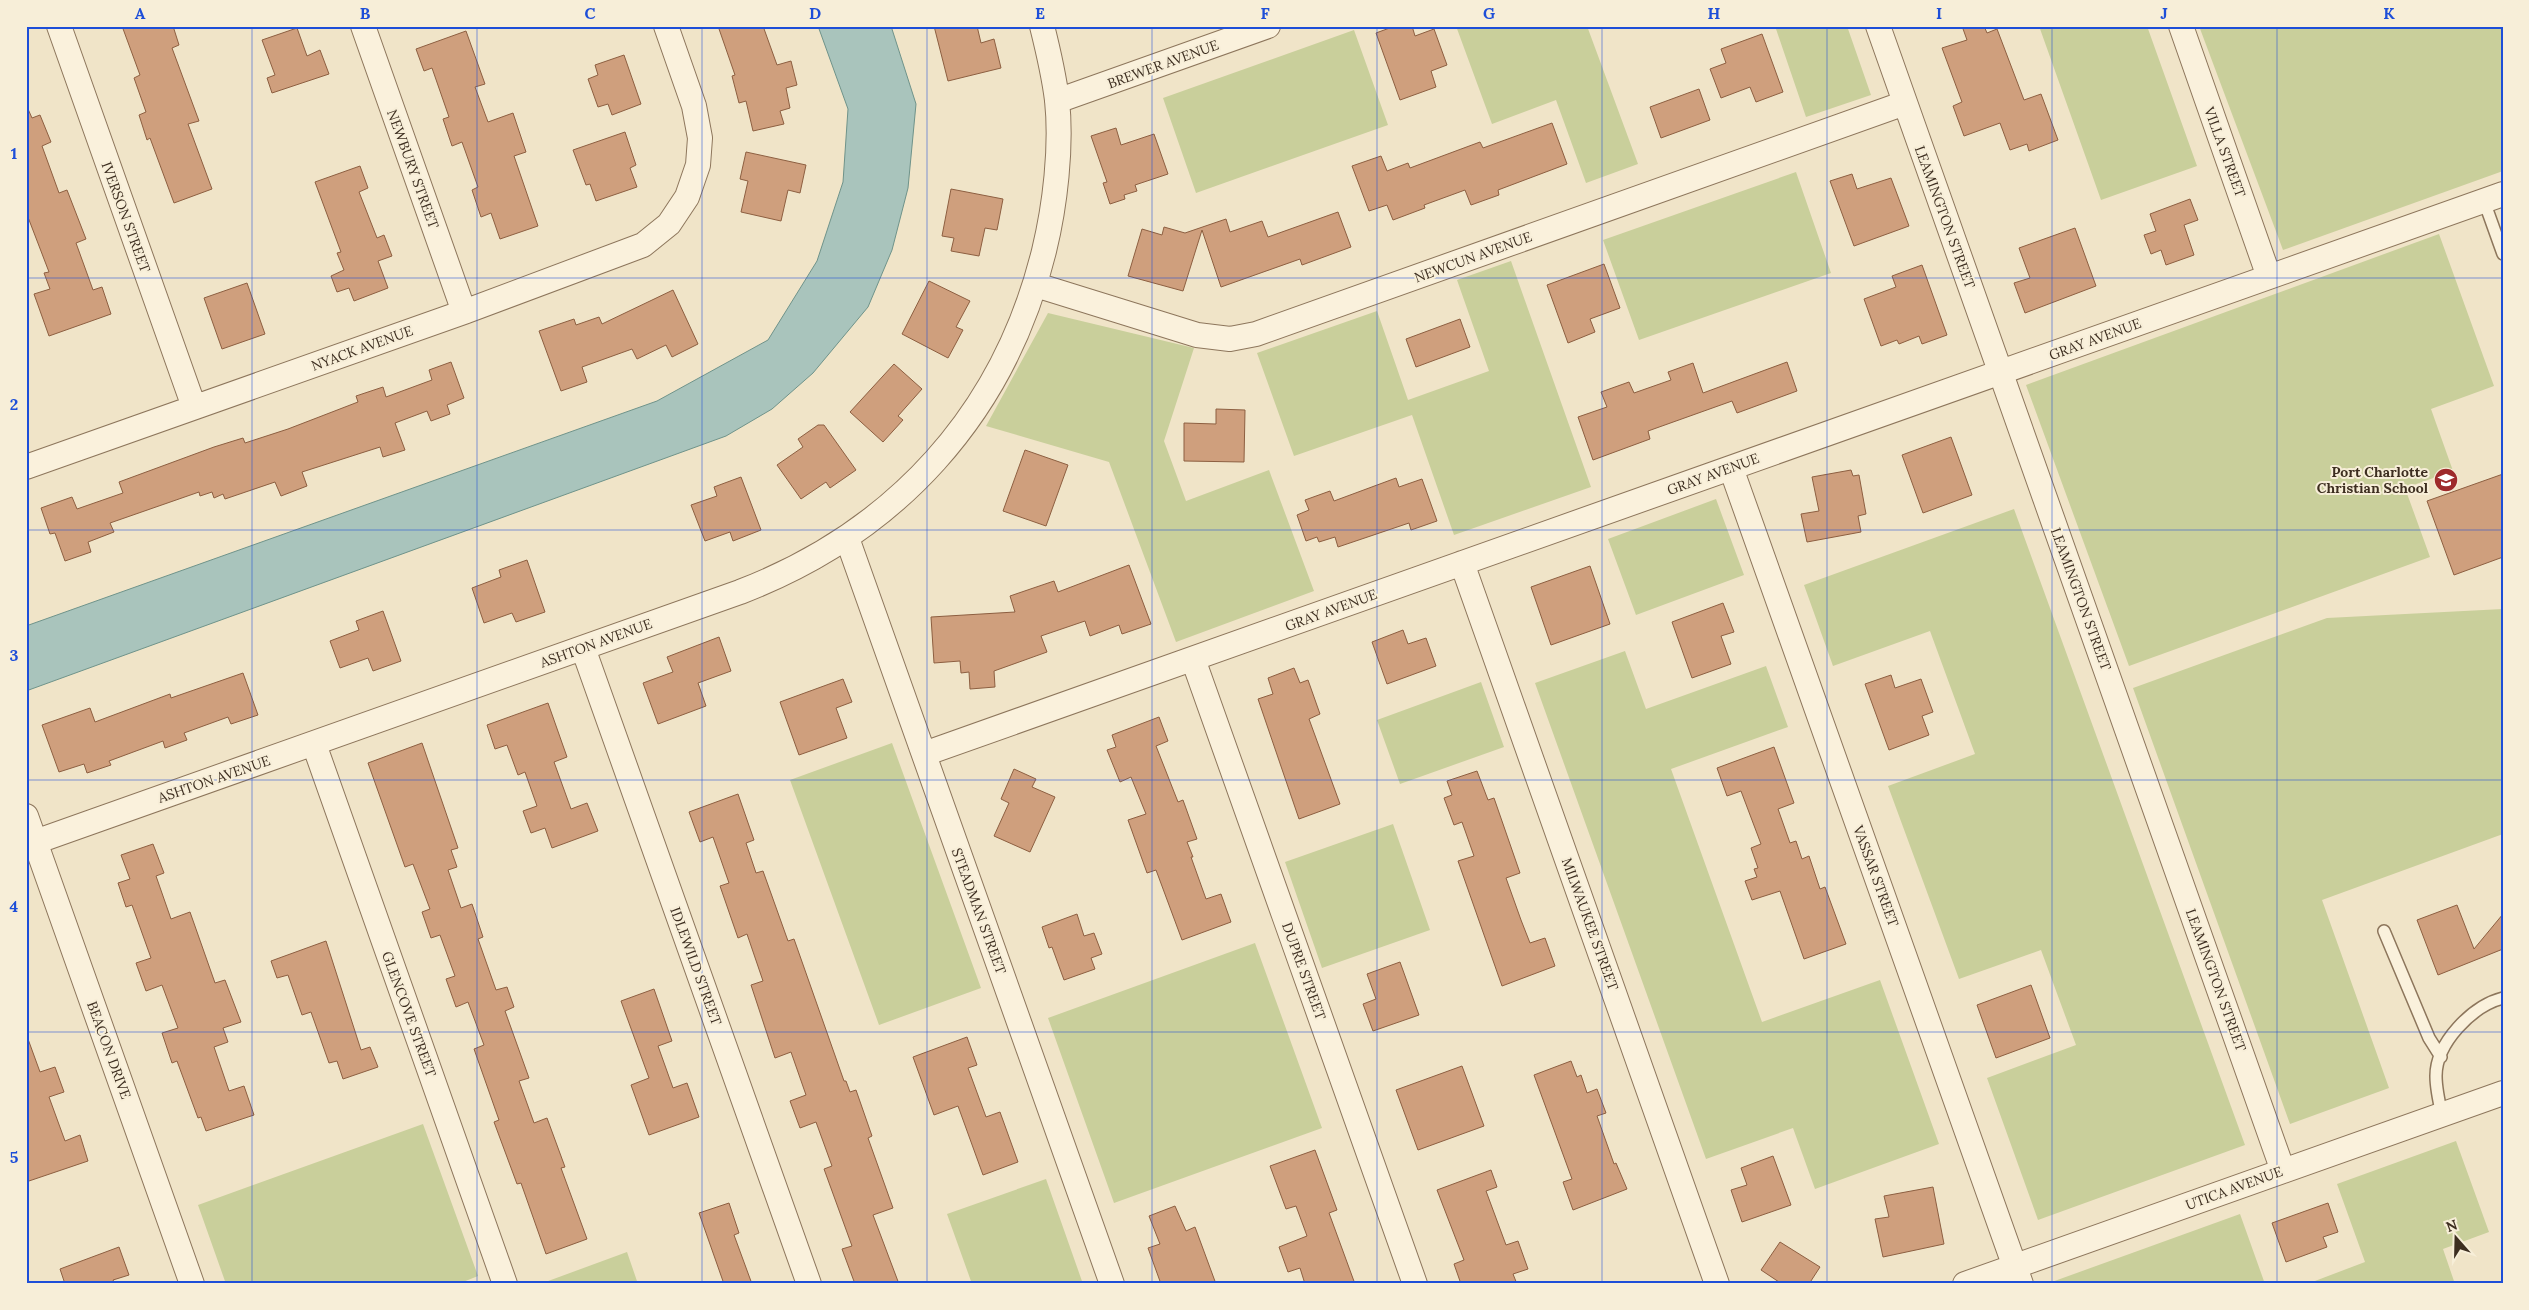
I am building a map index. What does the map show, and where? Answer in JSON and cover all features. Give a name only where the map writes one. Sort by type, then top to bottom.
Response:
[{"type":"street","name":"IVERSON STREET","points":[[59,26],[194,407]]},
{"type":"street","name":"NEWBURY STREET","points":[[363,26],[464,312]]},
{"type":"street","name":"NYACK AVENUE","points":[[26,467],[464,312],[643,245],[669,224],[687,197],[698,165],[700,138],[694,106],[666,26]]},
{"type":"street","name":"ASHTON AVENUE","points":[[35,842],[771,580],[801,566],[847,538],[880,513],[917,480],[966,423],[1001,367],[1016,337],[1036,285],[1054,196],[1057,101],[1042,26]]},
{"type":"street","name":"BREWER AVENUE","points":[[1057,101],[1268,26]]},
{"type":"street","name":"LEAMINGTON STREET","points":[[1878,26],[2284,1171]]},
{"type":"street","name":"VILLA STREET","points":[[2181,26],[2270,277]]},
{"type":"street","name":"NEWCUN AVENUE","points":[[1036,285],[1197,335],[1230,339],[1265,330],[1905,103]]},
{"type":"street","name":"GRAY AVENUE","points":[[924,754],[2493,198]]},
{"type":"street","name":"VASSAR STREET","points":[[1731,468],[2018,1275]]},
{"type":"street","name":"STEADMAN STREET","points":[[847,538],[1112,1284]]},
{"type":"street","name":"MILWAUKEE STREET","points":[[1462,563],[1717,1284]]},
{"type":"street","name":"IDLEWILD STREET","points":[[583,648],[809,1284]]},
{"type":"street","name":"DUPRE STREET","points":[[1193,659],[1414,1284]]},
{"type":"street","name":"GLENCOVE STREET","points":[[314,744],[505,1284]]},
{"type":"street","name":"BEACON DRIVE","points":[[26,816],[192,1284]]},
{"type":"street","name":"UTICA AVENUE","points":[[1965,1284],[2018,1275],[2284,1171],[2503,1093]]},
{"type":"lane","points":[[2493,198],[2503,254]]},
{"type":"lane","points":[[2384,931],[2429,1038],[2441,1056]]},
{"type":"lane","points":[[2442,1115],[2436,1075],[2441,1056],[2457,1031],[2471,1016],[2482,1006],[2503,998]]},
{"type":"green space","points":[[1456,26],[1587,26],[1638,164],[1586,183],[1556,100],[1492,124]]},
{"type":"green space","points":[[1775,26],[1847,26],[1871,95],[1806,117]]},
{"type":"green space","points":[[2039,26],[2147,26],[2197,166],[2101,200]]},
{"type":"green space","points":[[2199,26],[2503,26],[2503,171],[2283,250]]},
{"type":"green space","points":[[1354,30],[1388,125],[1196,193],[1163,98]]},
{"type":"green space","points":[[1796,172],[1831,273],[1639,340],[1603,240]]},
{"type":"green space","points":[[2439,234],[2494,386],[2431,409],[2453,471],[2405,488],[2430,557],[2129,666],[2026,385]]},
{"type":"green space","points":[[1511,261],[1591,487],[1454,535],[1412,415],[1294,456],[1257,353],[1377,311],[1408,400],[1489,371],[1457,280]]},
{"type":"green space","points":[[1048,313],[1194,348],[1164,441],[1186,501],[1269,470],[1314,591],[1176,642],[1109,462],[986,426]]},
{"type":"green space","points":[[1716,499],[1744,575],[1636,615],[1608,539]]},
{"type":"green space","points":[[2014,509],[2245,1145],[2038,1220],[1987,1078],[2076,1045],[2041,950],[1959,979],[1888,786],[1975,754],[1930,631],[1833,666],[1804,585]]},
{"type":"green space","points":[[2503,609],[2503,834],[2322,900],[2389,1088],[2290,1124],[2133,688],[2327,618]]},
{"type":"green space","points":[[1625,651],[1646,709],[1766,666],[1788,727],[1671,769],[1762,1022],[1880,980],[1939,1144],[1815,1189],[1793,1128],[1706,1159],[1535,683]]},
{"type":"green space","points":[[1481,682],[1504,747],[1400,784],[1377,720]]},
{"type":"green space","points":[[892,743],[981,988],[879,1025],[790,780]]},
{"type":"green space","points":[[1393,824],[1430,930],[1322,968],[1285,862]]},
{"type":"green space","points":[[1255,943],[1322,1128],[1114,1203],[1048,1018]]},
{"type":"green space","points":[[423,1124],[478,1276],[458,1284],[226,1284],[198,1205]]},
{"type":"green space","points":[[2456,1141],[2489,1232],[2443,1249],[2455,1284],[2307,1284],[2365,1262],[2337,1184]]},
{"type":"green space","points":[[1046,1179],[1083,1284],[972,1284],[947,1214]]},
{"type":"green space","points":[[2240,1214],[2265,1284],[2049,1284],[2049,1283]]},
{"type":"green space","points":[[627,1252],[638,1284],[540,1284]]},
{"type":"water","points":[[818,26],[891,26],[916,104],[908,188],[892,250],[868,307],[813,373],[772,409],[726,436],[26,691],[26,626],[657,401],[768,340],[817,261],[843,182],[848,109]]},
{"type":"building","points":[[122,26],[173,26],[179,45],[172,48],[199,121],[188,124],[212,189],[174,203],[150,138],[147,140],[139,115],[146,112],[134,78],[140,75]]},
{"type":"building","points":[[718,26],[763,26],[777,65],[791,61],[797,85],[786,88],[790,108],[780,111],[784,124],[753,131],[746,101],[739,103],[732,76],[735,75]]},
{"type":"building","points":[[934,26],[977,26],[981,43],[994,39],[1001,68],[948,81]]},
{"type":"building","points":[[1395,26],[1412,26],[1415,36],[1434,29],[1447,65],[1431,71],[1436,87],[1400,100],[1376,33]]},
{"type":"building","points":[[1962,26],[1984,26],[1987,33],[1997,29],[2024,100],[2041,94],[2058,140],[2029,151],[2027,144],[2010,150],[2000,123],[1964,136],[1953,106],[1962,102],[1942,48],[1967,40]]},
{"type":"building","points":[[297,28],[307,56],[320,50],[329,74],[272,93],[267,78],[275,75],[262,40]]},
{"type":"building","points":[[466,31],[485,84],[475,87],[488,122],[513,113],[526,152],[514,156],[538,226],[500,239],[491,213],[481,217],[472,190],[478,187],[462,142],[452,146],[443,119],[449,117],[432,68],[424,71],[416,49]]},
{"type":"building","points":[[1762,34],[1783,92],[1756,102],[1750,87],[1721,98],[1710,69],[1726,63],[1721,49]]},
{"type":"building","points":[[624,55],[641,104],[612,115],[608,104],[598,107],[588,79],[598,75],[595,65]]},
{"type":"building","points":[[1699,89],[1710,120],[1661,138],[1650,107]]},
{"type":"building","points":[[26,109],[28,109],[32,118],[40,115],[51,142],[42,146],[59,193],[67,190],[86,239],[76,243],[93,290],[102,287],[111,314],[49,336],[34,294],[50,289],[44,273],[49,272],[26,212]]},
{"type":"building","points":[[1552,123],[1567,164],[1498,190],[1499,195],[1471,205],[1465,190],[1424,205],[1425,208],[1393,220],[1387,205],[1369,211],[1352,166],[1381,156],[1387,171],[1408,163],[1410,168],[1480,142],[1483,148]]},
{"type":"building","points":[[1116,128],[1121,145],[1154,134],[1168,174],[1135,185],[1137,191],[1124,195],[1125,199],[1110,204],[1103,183],[1107,182],[1091,136]]},
{"type":"building","points":[[625,132],[636,165],[630,168],[637,187],[596,201],[590,184],[586,185],[573,150]]},
{"type":"building","points":[[746,152],[806,165],[800,193],[788,190],[781,221],[741,212],[748,181],[740,179]]},
{"type":"building","points":[[360,166],[368,188],[359,192],[377,238],[384,235],[392,256],[378,261],[388,288],[354,301],[349,288],[337,292],[331,276],[344,270],[337,253],[341,252],[315,182]]},
{"type":"building","points":[[1852,174],[1857,189],[1891,178],[1909,226],[1854,246],[1830,181]]},
{"type":"building","points":[[951,189],[1003,199],[997,230],[985,228],[979,256],[951,251],[954,238],[942,236]]},
{"type":"building","points":[[2190,199],[2198,220],[2184,225],[2194,255],[2166,265],[2161,250],[2151,254],[2144,235],[2156,231],[2150,214]]},
{"type":"building","points":[[1338,212],[1351,247],[1302,265],[1300,259],[1221,287],[1202,230],[1183,291],[1128,276],[1142,229],[1162,235],[1164,227],[1185,233],[1226,219],[1230,232],[1262,221],[1268,237]]},
{"type":"building","points":[[2075,228],[2096,286],[2025,313],[2014,283],[2030,278],[2019,248]]},
{"type":"building","points":[[1604,264],[1620,308],[1590,319],[1595,332],[1568,343],[1547,285]]},
{"type":"building","points":[[1922,265],[1947,335],[1922,344],[1919,336],[1899,344],[1897,340],[1881,346],[1864,299],[1896,287],[1892,276]]},
{"type":"building","points":[[929,281],[970,301],[956,327],[963,330],[948,358],[902,334]]},
{"type":"building","points":[[247,283],[265,334],[222,349],[204,298]]},
{"type":"building","points":[[673,290],[698,344],[672,357],[666,345],[637,359],[632,349],[582,367],[587,382],[561,391],[539,331],[574,319],[576,325],[599,317],[602,324]]},
{"type":"building","points":[[1460,319],[1470,347],[1416,367],[1406,339]]},
{"type":"building","points":[[451,362],[464,398],[447,405],[450,414],[431,421],[427,411],[395,423],[405,450],[383,457],[380,447],[302,472],[307,486],[281,496],[275,482],[225,499],[223,494],[214,498],[212,492],[200,496],[199,492],[110,523],[114,532],[88,542],[91,552],[65,561],[55,533],[50,534],[41,508],[72,497],[77,509],[123,493],[119,482],[214,447],[243,438],[245,443],[288,429],[358,402],[356,396],[383,387],[386,397],[432,380],[429,370]]},
{"type":"building","points":[[1787,362],[1797,391],[1737,413],[1732,401],[1648,431],[1650,439],[1593,460],[1578,417],[1607,407],[1601,392],[1629,382],[1634,393],[1671,380],[1668,372],[1693,363],[1703,393]]},
{"type":"building","points":[[894,364],[922,389],[898,416],[903,420],[883,442],[850,412]]},
{"type":"building","points":[[1216,409],[1245,410],[1244,462],[1184,461],[1184,423],[1216,424]]},
{"type":"building","points":[[818,425],[824,425],[856,470],[830,488],[826,482],[801,499],[777,465],[803,447],[798,439]]},
{"type":"building","points":[[1951,437],[1972,495],[1923,513],[1902,455]]},
{"type":"building","points":[[1025,450],[1068,465],[1046,526],[1003,511]]},
{"type":"building","points":[[1851,470],[1853,476],[1859,475],[1866,514],[1858,516],[1861,532],[1807,542],[1801,514],[1819,511],[1812,477]]},
{"type":"building","points":[[2503,474],[2503,557],[2454,575],[2427,501]]},
{"type":"building","points":[[741,477],[761,530],[733,541],[730,532],[705,541],[691,505],[717,496],[714,487]]},
{"type":"building","points":[[1396,478],[1399,487],[1422,479],[1437,521],[1411,530],[1409,523],[1338,547],[1335,537],[1319,542],[1317,537],[1306,541],[1297,515],[1309,510],[1305,500],[1330,491],[1334,501]]},
{"type":"building","points":[[527,560],[545,612],[516,622],[512,613],[484,623],[472,588],[501,577],[499,570]]},
{"type":"building","points":[[1129,565],[1151,624],[1122,634],[1119,625],[1090,636],[1085,621],[1041,636],[1047,652],[994,671],[995,687],[970,689],[969,672],[961,673],[960,661],[934,663],[931,617],[1015,612],[1010,596],[1054,581],[1058,592]]},
{"type":"building","points":[[1590,566],[1610,624],[1551,645],[1531,587]]},
{"type":"building","points":[[1723,603],[1734,632],[1721,636],[1731,664],[1692,678],[1672,622]]},
{"type":"building","points":[[383,611],[401,661],[373,671],[368,658],[340,668],[330,641],[359,630],[356,621]]},
{"type":"building","points":[[1403,630],[1408,644],[1426,638],[1436,666],[1387,684],[1372,642]]},
{"type":"building","points":[[719,637],[731,671],[698,683],[706,706],[658,724],[643,683],[673,672],[667,657]]},
{"type":"building","points":[[1294,668],[1300,683],[1308,680],[1320,714],[1309,719],[1340,804],[1299,819],[1258,699],[1273,694],[1268,678]]},
{"type":"building","points":[[243,673],[258,715],[231,724],[228,717],[184,733],[187,740],[165,748],[163,741],[109,761],[111,765],[87,773],[84,764],[59,772],[42,725],[90,708],[95,722],[170,694],[171,698]]},
{"type":"building","points":[[1891,675],[1895,688],[1921,679],[1933,712],[1922,716],[1929,735],[1889,750],[1865,684]]},
{"type":"building","points":[[843,679],[852,702],[836,708],[847,738],[799,755],[780,702]]},
{"type":"building","points":[[548,703],[567,757],[554,762],[571,809],[587,803],[598,831],[552,848],[545,828],[531,833],[523,811],[537,806],[525,772],[518,775],[507,745],[495,749],[487,725]]},
{"type":"building","points":[[1159,717],[1168,741],[1156,746],[1178,802],[1183,800],[1197,839],[1187,842],[1193,857],[1191,857],[1206,899],[1221,894],[1231,922],[1182,940],[1156,870],[1147,873],[1128,820],[1146,814],[1131,777],[1120,782],[1107,750],[1116,747],[1112,735]]},
{"type":"building","points":[[422,743],[458,848],[451,850],[457,867],[448,870],[461,908],[472,904],[483,937],[478,939],[496,990],[507,987],[514,1007],[505,1011],[529,1078],[519,1081],[534,1123],[547,1118],[565,1167],[561,1168],[587,1239],[546,1254],[521,1183],[517,1184],[494,1122],[499,1120],[474,1049],[484,1045],[468,1002],[456,1007],[446,979],[455,976],[440,935],[431,938],[422,912],[430,909],[413,864],[405,867],[368,763]]},
{"type":"building","points":[[1774,747],[1794,803],[1778,809],[1790,843],[1796,841],[1802,859],[1809,856],[1820,889],[1825,887],[1846,944],[1804,959],[1780,891],[1752,900],[1745,881],[1757,877],[1754,869],[1758,868],[1751,848],[1761,844],[1741,791],[1727,796],[1717,768]]},
{"type":"building","points":[[1014,769],[1036,779],[1032,787],[1055,797],[1030,852],[994,836],[1009,803],[1001,799]]},
{"type":"building","points":[[1477,771],[1488,800],[1494,798],[1520,873],[1506,878],[1530,943],[1545,938],[1555,966],[1502,986],[1458,861],[1474,856],[1462,822],[1454,825],[1444,798],[1452,795],[1447,781]]},
{"type":"building","points":[[738,794],[754,840],[746,843],[756,873],[763,871],[788,941],[794,939],[844,1081],[846,1081],[850,1092],[856,1090],[872,1136],[868,1138],[893,1208],[873,1215],[899,1284],[855,1284],[842,1249],[852,1246],[824,1169],[832,1166],[816,1122],[800,1128],[790,1101],[806,1095],[791,1052],[775,1058],[751,985],[763,981],[747,934],[738,938],[720,886],[729,883],[713,837],[700,842],[689,812]]},
{"type":"building","points":[[153,844],[164,873],[156,876],[171,919],[190,912],[215,983],[225,980],[241,1022],[223,1028],[228,1042],[214,1047],[229,1091],[244,1086],[254,1115],[206,1131],[201,1117],[198,1118],[177,1061],[172,1063],[162,1033],[178,1028],[162,985],[146,991],[136,963],[151,958],[132,905],[126,907],[118,883],[130,879],[121,855]]},
{"type":"building","points":[[2457,905],[2474,949],[2503,914],[2503,949],[2438,975],[2417,920]]},
{"type":"building","points":[[1077,914],[1084,936],[1094,933],[1102,954],[1091,958],[1095,969],[1064,980],[1052,947],[1049,948],[1042,927]]},
{"type":"building","points":[[326,941],[361,1050],[370,1047],[378,1067],[343,1079],[337,1061],[329,1063],[311,1012],[302,1015],[288,975],[277,978],[271,961]]},
{"type":"building","points":[[1400,962],[1419,1015],[1373,1031],[1363,1004],[1376,999],[1367,974]]},
{"type":"building","points":[[2031,985],[2050,1038],[1996,1058],[1977,1005]]},
{"type":"building","points":[[654,989],[672,1041],[658,1046],[673,1088],[687,1083],[699,1117],[649,1135],[631,1085],[649,1078],[621,1001]]},
{"type":"building","points":[[967,1037],[977,1065],[968,1068],[986,1117],[1000,1112],[1018,1162],[983,1175],[958,1106],[934,1115],[913,1057]]},
{"type":"building","points":[[28,1039],[40,1072],[55,1067],[64,1092],[49,1097],[65,1141],[80,1135],[88,1161],[26,1182],[26,1040]]},
{"type":"building","points":[[1571,1061],[1577,1077],[1581,1075],[1587,1093],[1597,1089],[1606,1113],[1597,1116],[1614,1164],[1616,1163],[1627,1189],[1573,1210],[1563,1182],[1572,1179],[1534,1075]]},
{"type":"building","points":[[1462,1066],[1484,1126],[1418,1150],[1396,1090]]},
{"type":"building","points":[[1315,1150],[1337,1210],[1329,1213],[1355,1284],[1305,1284],[1300,1268],[1288,1272],[1279,1247],[1307,1236],[1296,1206],[1286,1209],[1270,1166]]},
{"type":"building","points":[[1773,1156],[1791,1205],[1742,1222],[1731,1190],[1747,1185],[1741,1168]]},
{"type":"building","points":[[1491,1170],[1497,1187],[1486,1191],[1506,1245],[1518,1241],[1528,1269],[1513,1274],[1517,1284],[1461,1284],[1454,1264],[1464,1260],[1437,1190]]},
{"type":"building","points":[[1933,1187],[1944,1244],[1883,1257],[1875,1219],[1889,1217],[1884,1196]]},
{"type":"building","points":[[729,1203],[739,1233],[734,1235],[752,1284],[724,1284],[699,1213]]},
{"type":"building","points":[[2328,1203],[2338,1232],[2323,1237],[2327,1247],[2286,1262],[2272,1223]]},
{"type":"building","points":[[1175,1206],[1186,1231],[1195,1227],[1216,1284],[1161,1284],[1148,1248],[1160,1244],[1149,1216]]},
{"type":"building","points":[[1780,1242],[1820,1267],[1809,1284],[1782,1284],[1761,1270]]},
{"type":"building","points":[[119,1247],[129,1275],[113,1280],[115,1284],[65,1284],[60,1269]]},
{"type":"place","name":"Port Charlotte Christian School","points":[[2446,480]]}]
